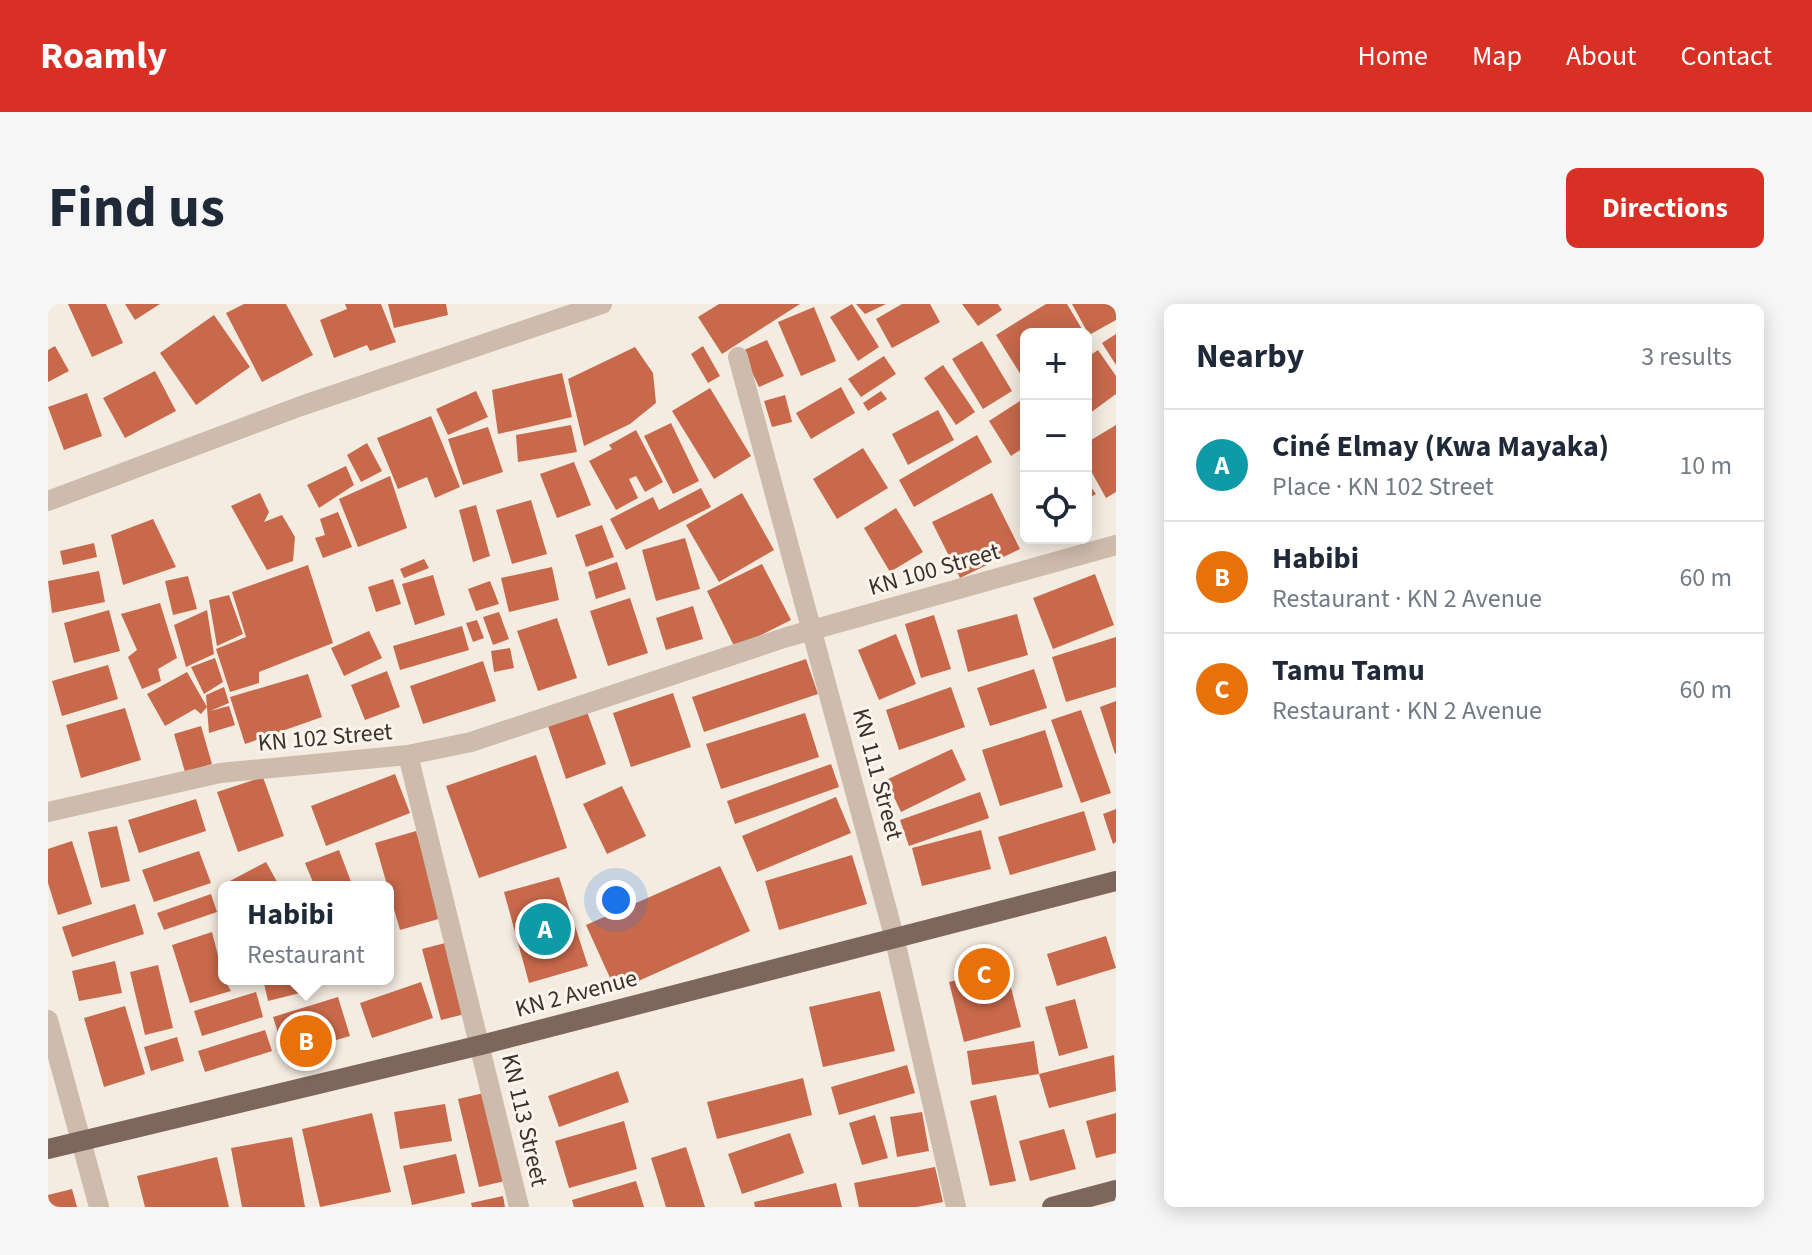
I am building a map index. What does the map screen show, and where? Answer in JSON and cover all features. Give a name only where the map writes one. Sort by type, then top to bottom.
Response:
[{"type":"main road","name":"KN 2 Avenue","points":[[48,1149],[481,1045],[1116,881]]},
{"type":"main road","points":[[1052,1207],[1116,1190]]},
{"type":"street","points":[[48,501],[345,391],[602,304]]},
{"type":"street","name":"KN 111 Street","points":[[738,357],[894,936],[956,1207]]},
{"type":"street","name":"KN 100 Street","points":[[408,755],[471,742],[812,631],[1116,545]]},
{"type":"street","name":"KN 102 Street","points":[[48,812],[220,773],[408,755],[481,1045]]},
{"type":"street","points":[[48,1020],[99,1207]]},
{"type":"street","name":"KN 113 Street","points":[[481,1045],[519,1207]]},
{"type":"building","points":[[68,304],[106,304],[123,343],[92,357]]},
{"type":"building","points":[[125,304],[160,304],[135,320]]},
{"type":"building","points":[[244,304],[286,304],[313,355],[262,382],[226,313]]},
{"type":"building","points":[[345,304],[381,304],[396,342],[370,351],[367,345],[334,358],[320,320],[347,309]]},
{"type":"building","points":[[388,304],[446,304],[448,315],[394,328]]},
{"type":"building","points":[[719,304],[800,304],[722,354],[698,317]]},
{"type":"building","points":[[852,304],[879,347],[858,361],[830,317]]},
{"type":"building","points":[[856,304],[886,304],[865,314]]},
{"type":"building","points":[[902,304],[930,304],[940,322],[892,348],[876,319]]},
{"type":"building","points":[[962,304],[998,304],[1002,310],[978,326]]},
{"type":"building","points":[[1046,304],[1067,304],[1081,328],[1020,328],[1020,373],[996,335]]},
{"type":"building","points":[[1072,304],[1116,304],[1116,320],[1092,333],[1092,328],[1085,328]]},
{"type":"building","points":[[814,307],[836,361],[801,376],[778,322]]},
{"type":"building","points":[[214,315],[250,367],[196,405],[160,353]]},
{"type":"building","points":[[1116,334],[1116,365],[1102,343]]},
{"type":"building","points":[[767,340],[784,376],[759,387],[742,351]]},
{"type":"building","points":[[982,341],[1012,391],[983,409],[952,359]]},
{"type":"building","points":[[55,346],[69,371],[48,382],[48,350]]},
{"type":"building","points":[[703,346],[720,376],[708,383],[691,354]]},
{"type":"building","points":[[635,347],[653,373],[656,403],[630,424],[584,446],[568,379]]},
{"type":"building","points":[[1098,350],[1116,376],[1116,394],[1092,412],[1092,400],[1092,354]]},
{"type":"building","points":[[884,356],[896,374],[861,397],[848,379]]},
{"type":"building","points":[[943,365],[975,412],[956,425],[924,378]]},
{"type":"building","points":[[155,371],[176,411],[125,438],[103,398]]},
{"type":"building","points":[[562,373],[572,417],[498,434],[492,390]]},
{"type":"building","points":[[841,387],[855,413],[811,439],[796,413]]},
{"type":"building","points":[[710,388],[751,456],[714,479],[672,411]]},
{"type":"building","points":[[476,391],[488,417],[448,435],[436,409]]},
{"type":"building","points":[[881,391],[887,399],[868,411],[863,403]]},
{"type":"building","points":[[87,393],[102,436],[64,450],[48,407]]},
{"type":"building","points":[[785,395],[792,422],[772,427],[764,401]]},
{"type":"building","points":[[1020,401],[1020,450],[1011,456],[989,421]]},
{"type":"building","points":[[938,410],[954,440],[908,465],[892,434]]},
{"type":"building","points":[[431,416],[460,487],[435,498],[427,477],[398,489],[377,438]]},
{"type":"building","points":[[671,423],[699,481],[673,494],[644,436]]},
{"type":"building","points":[[571,425],[577,452],[518,462],[516,435]]},
{"type":"building","points":[[1116,425],[1116,492],[1106,498],[1092,473],[1092,439]]},
{"type":"building","points":[[488,427],[503,472],[463,485],[448,439]]},
{"type":"building","points":[[636,430],[663,482],[645,492],[636,476],[629,479],[638,498],[616,510],[589,461],[612,449],[609,445]]},
{"type":"building","points":[[977,435],[992,462],[914,507],[899,480]]},
{"type":"building","points":[[367,443],[382,471],[361,482],[347,455]]},
{"type":"building","points":[[863,448],[888,488],[837,519],[813,479]]},
{"type":"building","points":[[574,462],[591,505],[557,518],[540,474]]},
{"type":"building","points":[[346,466],[354,485],[319,508],[307,485]]},
{"type":"building","points":[[390,476],[407,528],[358,547],[339,499]]},
{"type":"building","points":[[701,488],[711,507],[626,550],[610,519],[653,497],[659,510]]},
{"type":"building","points":[[260,493],[269,512],[264,522],[282,515],[295,537],[293,561],[267,570],[231,506]]},
{"type":"building","points":[[742,493],[774,550],[719,582],[686,525]]},
{"type":"building","points":[[992,493],[1020,549],[960,578],[932,522]]},
{"type":"building","points":[[531,500],[547,554],[512,564],[496,510]]},
{"type":"building","points":[[476,505],[490,556],[473,562],[459,510]]},
{"type":"building","points":[[896,508],[923,552],[890,572],[864,528]]},
{"type":"building","points":[[338,512],[352,547],[323,558],[315,538],[325,535],[320,519]]},
{"type":"building","points":[[153,519],[176,567],[123,585],[111,535]]},
{"type":"building","points":[[602,525],[614,557],[586,567],[575,535]]},
{"type":"building","points":[[685,538],[700,589],[656,601],[642,550]]},
{"type":"building","points":[[94,543],[97,557],[63,565],[60,551]]},
{"type":"building","points":[[424,559],[429,568],[404,578],[400,569]]},
{"type":"building","points":[[617,562],[626,589],[596,599],[588,572]]},
{"type":"building","points":[[762,564],[791,620],[735,648],[707,591]]},
{"type":"building","points":[[308,565],[333,643],[259,672],[259,683],[230,692],[216,649],[246,637],[232,592]]},
{"type":"building","points":[[552,567],[559,600],[509,612],[501,578]]},
{"type":"building","points":[[99,571],[105,602],[52,613],[48,581]]},
{"type":"building","points":[[1095,574],[1114,625],[1053,649],[1033,598]]},
{"type":"building","points":[[433,575],[445,615],[415,625],[402,584]]},
{"type":"building","points":[[188,576],[197,609],[173,615],[165,581]]},
{"type":"building","points":[[393,579],[401,604],[376,612],[368,587]]},
{"type":"building","points":[[490,581],[499,604],[476,611],[468,589]]},
{"type":"building","points":[[229,595],[243,634],[217,646],[209,600]]},
{"type":"building","points":[[630,598],[648,653],[608,666],[590,611]]},
{"type":"building","points":[[160,603],[177,658],[158,669],[161,681],[142,689],[128,657],[137,650],[121,614]]},
{"type":"building","points":[[693,606],[703,639],[666,650],[656,618]]},
{"type":"building","points":[[109,610],[120,651],[74,663],[64,623]]},
{"type":"building","points":[[207,610],[214,654],[186,667],[174,625]]},
{"type":"building","points":[[499,612],[509,639],[493,645],[483,617]]},
{"type":"building","points":[[1017,614],[1028,655],[968,672],[957,630]]},
{"type":"building","points":[[934,615],[951,669],[921,678],[905,624]]},
{"type":"building","points":[[557,618],[577,678],[538,691],[517,631]]},
{"type":"building","points":[[477,620],[484,638],[473,642],[466,623]]},
{"type":"building","points":[[462,626],[469,650],[400,670],[393,646]]},
{"type":"building","points":[[369,631],[382,658],[344,676],[331,648]]},
{"type":"building","points":[[896,634],[916,684],[879,700],[858,650]]},
{"type":"building","points":[[1116,637],[1116,687],[1066,702],[1052,657]]},
{"type":"building","points":[[510,648],[514,668],[494,672],[491,651]]},
{"type":"building","points":[[215,658],[223,682],[204,694],[191,667]]},
{"type":"building","points":[[806,659],[818,694],[704,732],[692,697]]},
{"type":"building","points":[[483,661],[496,701],[423,724],[410,686]]},
{"type":"building","points":[[108,665],[118,699],[62,716],[52,681]]},
{"type":"building","points":[[1034,669],[1047,708],[990,726],[977,688]]},
{"type":"building","points":[[387,671],[400,707],[365,720],[351,685]]},
{"type":"building","points":[[187,672],[207,707],[201,714],[195,709],[165,726],[147,694]]},
{"type":"building","points":[[308,674],[322,717],[245,744],[230,697]]},
{"type":"building","points":[[224,687],[229,703],[210,711],[229,706],[235,725],[209,733],[206,695]]},
{"type":"building","points":[[951,687],[965,727],[899,750],[886,710]]},
{"type":"building","points":[[673,693],[691,747],[631,767],[613,713]]},
{"type":"building","points":[[1116,701],[1116,753],[1115,754],[1100,707]]},
{"type":"building","points":[[125,708],[141,760],[81,778],[66,725]]},
{"type":"building","points":[[586,709],[606,764],[566,779],[547,723]]},
{"type":"building","points":[[1081,710],[1111,793],[1081,803],[1051,720]]},
{"type":"building","points":[[805,713],[819,757],[721,789],[706,744]]},
{"type":"building","points":[[201,726],[212,764],[185,772],[174,734]]},
{"type":"building","points":[[1045,730],[1063,787],[1000,806],[982,750]]},
{"type":"building","points":[[952,749],[966,780],[901,812],[886,780]]},
{"type":"building","points":[[536,755],[567,848],[479,878],[446,786]]},
{"type":"building","points":[[831,764],[839,787],[735,824],[727,801]]},
{"type":"building","points":[[395,774],[410,813],[326,846],[311,806]]},
{"type":"building","points":[[263,777],[284,836],[238,852],[217,792]]},
{"type":"building","points":[[622,786],[646,836],[607,854],[583,804]]},
{"type":"building","points":[[980,792],[989,818],[909,846],[900,820]]},
{"type":"building","points":[[836,797],[851,833],[757,872],[742,836]]},
{"type":"building","points":[[196,799],[206,831],[139,853],[128,820]]},
{"type":"building","points":[[1116,809],[1116,842],[1113,844],[1103,814]]},
{"type":"building","points":[[1084,811],[1096,850],[1010,875],[998,837]]},
{"type":"building","points":[[117,826],[130,881],[101,888],[88,832]]},
{"type":"building","points":[[981,830],[991,869],[922,886],[912,848]]},
{"type":"building","points":[[416,831],[442,918],[400,930],[394,909],[394,881],[386,881],[375,843]]},
{"type":"building","points":[[72,841],[92,904],[58,915],[48,883],[48,849]]},
{"type":"building","points":[[339,850],[351,881],[312,881],[305,863]]},
{"type":"building","points":[[199,851],[211,883],[154,902],[142,870]]},
{"type":"building","points":[[852,855],[867,904],[779,930],[765,881]]},
{"type":"building","points":[[266,862],[277,881],[230,881]]},
{"type":"building","points":[[720,866],[750,931],[616,991],[586,925]]},
{"type":"building","points":[[559,877],[588,966],[529,983],[504,892]]},
{"type":"building","points":[[211,894],[217,912],[164,930],[157,913]]},
{"type":"building","points":[[135,904],[144,934],[72,957],[62,927]]},
{"type":"building","points":[[212,932],[218,956],[218,985],[228,985],[231,991],[190,1003],[172,945]]},
{"type":"building","points":[[1106,936],[1116,968],[1057,986],[1047,954]]},
{"type":"building","points":[[449,942],[469,1013],[441,1020],[422,949]]},
{"type":"building","points":[[115,961],[122,993],[79,1001],[72,971]]},
{"type":"building","points":[[158,965],[173,1028],[145,1035],[130,972]]},
{"type":"building","points":[[1006,968],[1021,1027],[964,1042],[949,982]]},
{"type":"building","points":[[421,982],[433,1018],[372,1038],[360,1003]]},
{"type":"building","points":[[264,985],[302,985],[304,992],[268,1001]]},
{"type":"building","points":[[880,991],[895,1051],[823,1067],[809,1007]]},
{"type":"building","points":[[256,992],[263,1017],[202,1036],[194,1011]]},
{"type":"building","points":[[338,997],[350,1036],[285,1055],[273,1017]]},
{"type":"building","points":[[1075,999],[1088,1048],[1059,1056],[1045,1007]]},
{"type":"building","points":[[125,1006],[145,1074],[104,1087],[84,1018]]},
{"type":"building","points":[[265,1030],[272,1051],[205,1072],[198,1051]]},
{"type":"building","points":[[177,1037],[184,1061],[151,1071],[144,1047]]},
{"type":"building","points":[[1034,1041],[1039,1074],[972,1085],[967,1051]]},
{"type":"building","points":[[1114,1055],[1116,1091],[1049,1108],[1039,1074]]},
{"type":"building","points":[[907,1065],[915,1093],[839,1115],[831,1087]]},
{"type":"building","points":[[618,1071],[629,1102],[559,1127],[548,1096]]},
{"type":"building","points":[[803,1078],[812,1115],[717,1139],[707,1102]]},
{"type":"building","points":[[484,1093],[505,1181],[479,1187],[458,1099]]},
{"type":"building","points":[[996,1095],[1016,1181],[990,1186],[970,1101]]},
{"type":"building","points":[[445,1104],[452,1141],[400,1149],[394,1112]]},
{"type":"building","points":[[922,1112],[929,1151],[897,1157],[890,1117]]},
{"type":"building","points":[[372,1113],[391,1192],[320,1207],[302,1129]]},
{"type":"building","points":[[1116,1113],[1116,1153],[1096,1158],[1086,1121]]},
{"type":"building","points":[[875,1115],[888,1158],[862,1165],[849,1123]]},
{"type":"building","points":[[624,1121],[637,1169],[569,1188],[555,1141]]},
{"type":"building","points":[[1064,1129],[1076,1169],[1030,1181],[1019,1141]]},
{"type":"building","points":[[790,1133],[804,1173],[742,1194],[728,1154]]},
{"type":"building","points":[[292,1137],[305,1207],[242,1207],[231,1148]]},
{"type":"building","points":[[686,1147],[705,1207],[666,1207],[651,1158]]},
{"type":"building","points":[[456,1154],[465,1193],[412,1205],[403,1166]]},
{"type":"building","points":[[217,1157],[229,1207],[145,1207],[137,1176]]},
{"type":"building","points":[[935,1167],[943,1202],[917,1207],[859,1207],[854,1183]]},
{"type":"building","points":[[636,1181],[644,1207],[574,1207],[572,1200]]},
{"type":"building","points":[[836,1183],[842,1207],[755,1207],[754,1202]]},
{"type":"building","points":[[72,1189],[77,1207],[48,1207],[48,1195]]},
{"type":"building","points":[[503,1196],[505,1207],[472,1207],[471,1203]]},
{"type":"place","name":"Ciné Elmay (Kwa Mayaka)","points":[[545,929]]},
{"type":"place","name":"Tamu Tamu","points":[[984,974]]},
{"type":"place","name":"Habibi","points":[[306,1041]]}]
